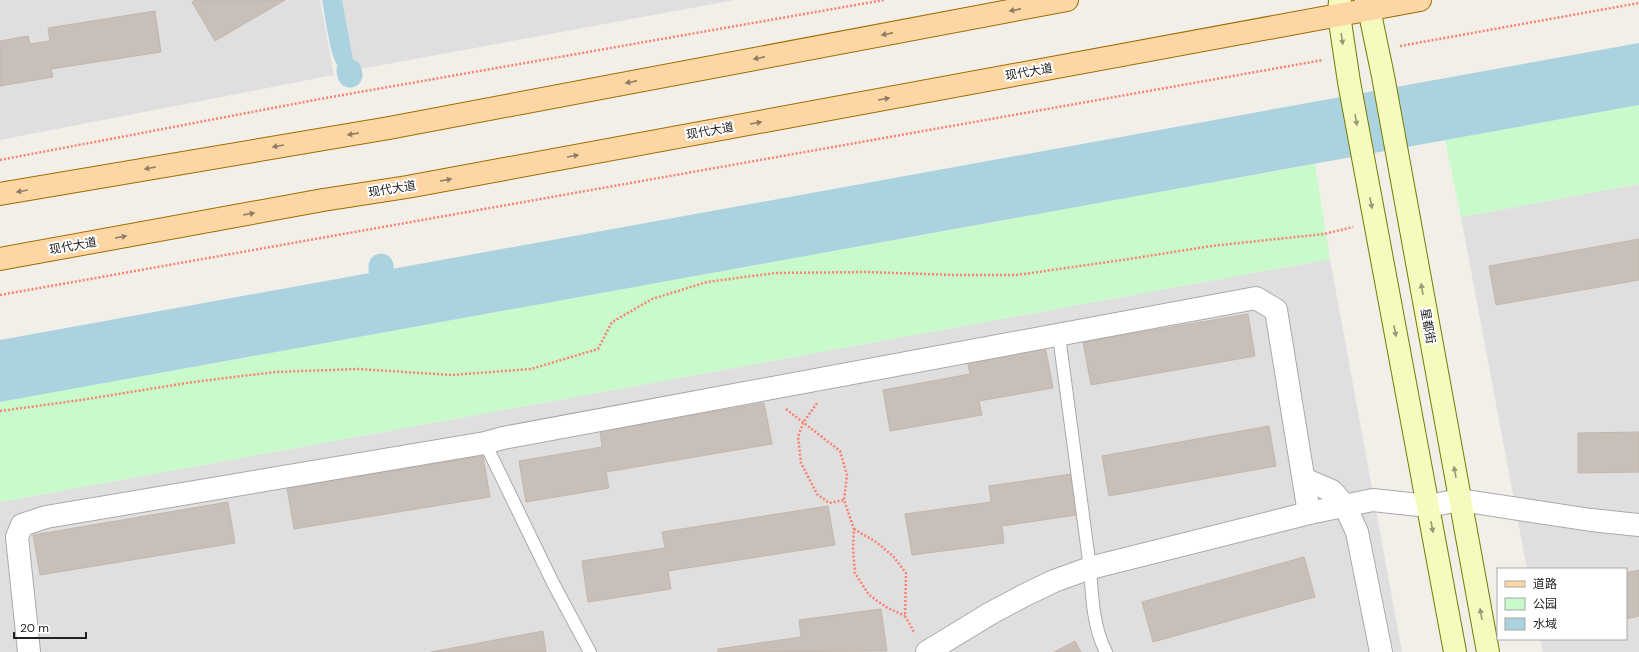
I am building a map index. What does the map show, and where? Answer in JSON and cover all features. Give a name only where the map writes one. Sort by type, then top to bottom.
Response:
[{"type":"main road","points":[[0,194],[389,128],[1067,0]]},
{"type":"main road","name":"现代大道","points":[[0,259],[323,200],[407,187],[1339,8],[1420,0]]},
{"type":"main road","name":"星都街","points":[[1368,4],[1383,76],[1488,652]]},
{"type":"main road","points":[[1339,8],[1349,82],[1455,652]]},
{"type":"street","points":[[29,652],[17,538],[22,525],[46,517],[485,443],[503,438],[1059,336],[1256,298],[1276,310],[1309,513]]},
{"type":"street","points":[[1304,479],[1332,491],[1345,506],[1357,532],[1381,652]]},
{"type":"street","points":[[927,652],[1025,595],[1054,581],[1090,568],[1309,513],[1373,500],[1428,506],[1460,500],[1591,520],[1639,525]]},
{"type":"lane","points":[[1059,336],[1090,568],[1093,605],[1101,642],[1106,652]]},
{"type":"lane","points":[[485,443],[553,583],[590,652]]},
{"type":"path","points":[[0,160],[312,101],[884,0]]},
{"type":"path","points":[[1378,50],[1639,3]]},
{"type":"path","points":[[0,295],[1345,56]]},
{"type":"path","points":[[0,411],[193,382],[275,372],[359,369],[451,376],[531,369],[598,349],[612,322],[652,299],[715,281],[775,273],[866,272],[955,275],[1017,275],[1211,246],[1324,234],[1375,223]]},
{"type":"path","points":[[820,380],[820,396],[803,423],[798,437],[801,463],[817,494],[829,503],[844,500]]},
{"type":"path","points":[[781,387],[783,407],[840,451],[847,475],[844,500],[854,529],[853,549],[856,573],[869,595],[886,607],[905,616]]},
{"type":"path","points":[[854,529],[876,542],[893,556],[906,573],[905,616],[915,634]]},
{"type":"shaded area","points":[[0,0],[320,0],[334,75],[0,140]]},
{"type":"shaded area","points":[[342,0],[735,0],[355,70]]},
{"type":"shaded area","points":[[1639,184],[1639,652],[1543,652],[1540,640],[1627,640],[1627,568],[1527,568],[1461,217]]},
{"type":"shaded area","points":[[1330,259],[1402,652],[0,652],[0,502]]},
{"type":"green space","points":[[1639,105],[1639,184],[1461,217],[1445,140]]},
{"type":"green space","points":[[1315,164],[1330,259],[0,502],[0,402]]},
{"type":"water","points":[[322,0],[342,0],[355,70],[344,70],[338,66],[335,61],[330,45]]},
{"type":"water","points":[[1639,43],[1639,105],[0,402],[0,340]]},
{"type":"building","points":[[195,0],[285,0],[215,41],[192,2]]},
{"type":"building","points":[[155,11],[161,52],[51,69],[53,77],[0,86],[0,41],[28,36],[30,44],[50,41],[48,28]]},
{"type":"building","points":[[1639,239],[1639,280],[1496,305],[1489,266]]},
{"type":"building","points":[[1248,314],[1255,356],[1091,385],[1083,342]]},
{"type":"building","points":[[1045,346],[1053,388],[979,401],[982,415],[890,431],[883,390],[970,374],[967,360]]},
{"type":"building","points":[[764,403],[772,444],[606,472],[609,488],[526,502],[519,461],[602,447],[600,431]]},
{"type":"building","points":[[1269,426],[1276,466],[1109,496],[1102,456]]},
{"type":"building","points":[[1639,432],[1639,472],[1578,473],[1578,433]]},
{"type":"building","points":[[483,456],[490,497],[294,529],[287,488]]},
{"type":"building","points":[[1072,474],[1077,515],[1002,526],[1004,543],[912,555],[905,514],[991,502],[989,486]]},
{"type":"building","points":[[228,502],[235,543],[40,575],[33,535]]},
{"type":"building","points":[[828,506],[835,545],[668,571],[671,589],[588,602],[582,561],[665,548],[662,532]]},
{"type":"building","points":[[1304,557],[1315,597],[1153,642],[1142,602]]},
{"type":"building","points":[[1639,570],[1639,616],[1627,619],[1627,573]]},
{"type":"building","points":[[881,609],[887,651],[718,652],[718,649],[801,637],[799,620]]},
{"type":"building","points":[[543,631],[546,652],[431,652]]},
{"type":"building","points":[[1075,641],[1081,652],[1054,652]]},
{"type":"waterway","points":[[349,71],[350,75]]}]
